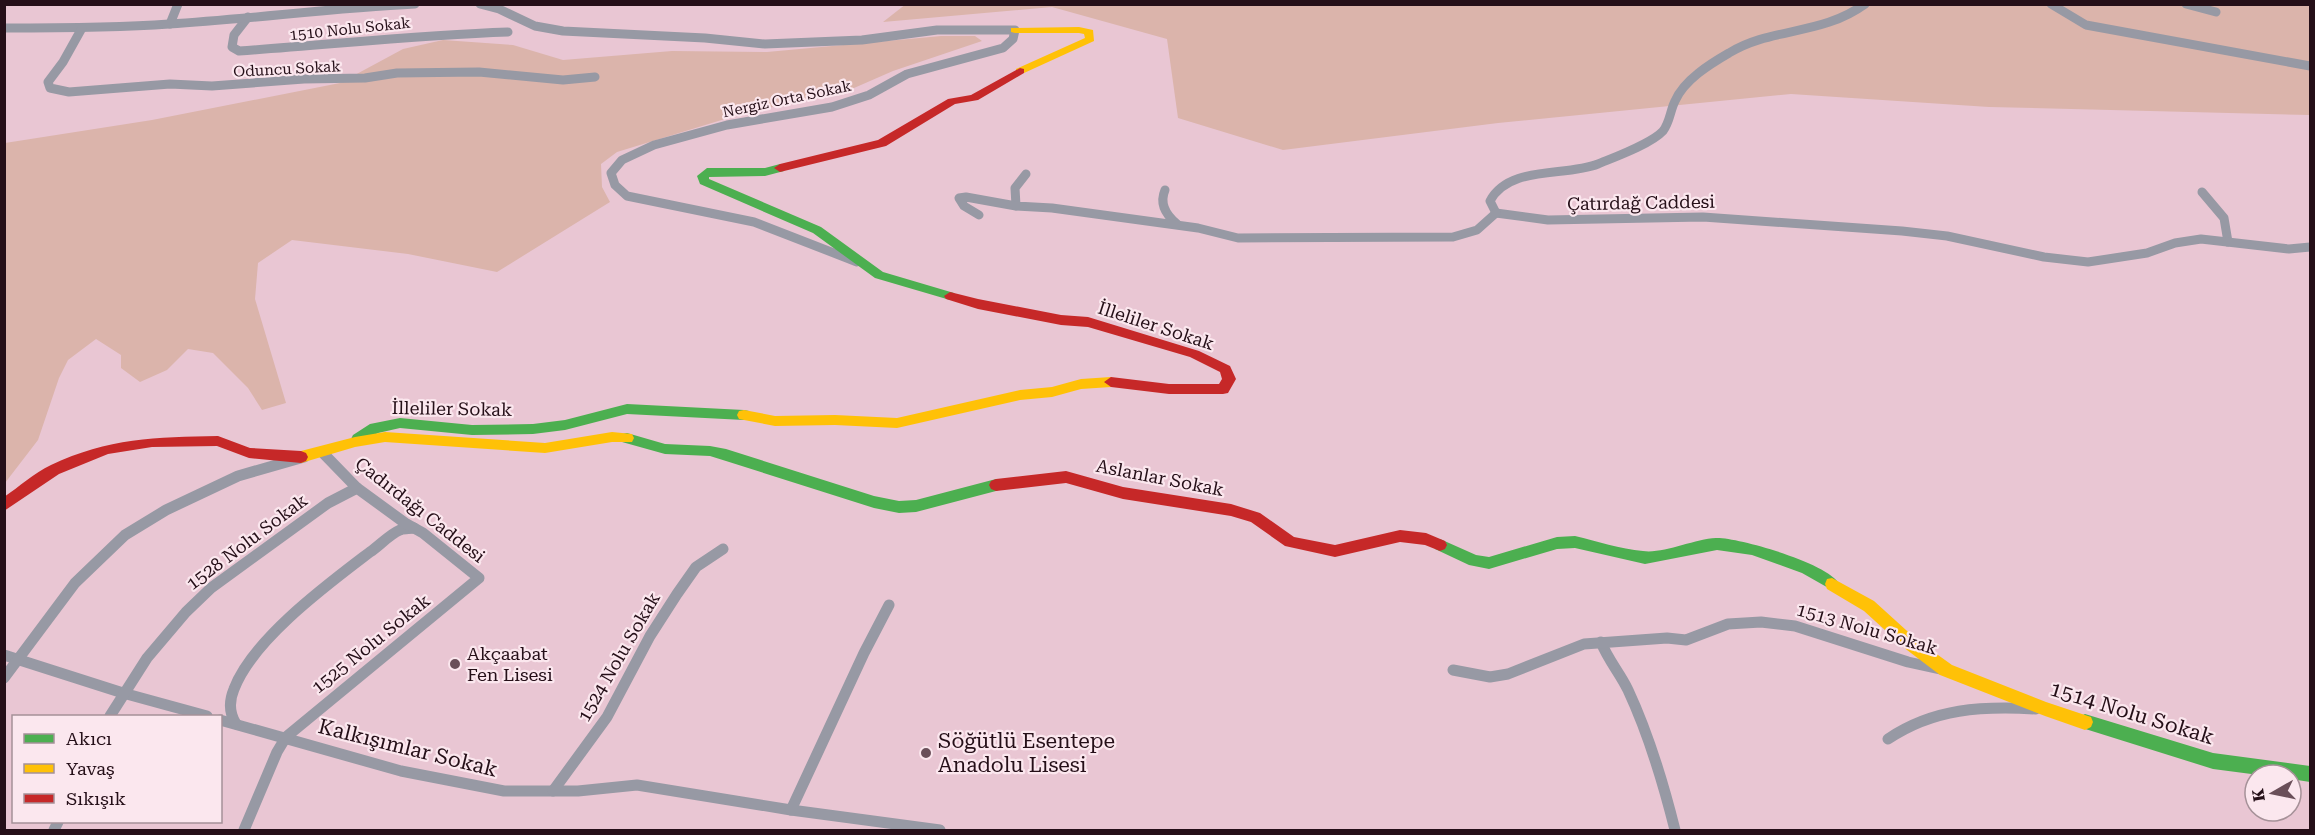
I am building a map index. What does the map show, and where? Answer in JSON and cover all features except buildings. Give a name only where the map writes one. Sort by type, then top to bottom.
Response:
[{"type":"street","points":[[170,24],[178,4]]},
{"type":"street","points":[[4,28],[82,28],[170,24],[335,8],[415,4]]},
{"type":"street","points":[[480,4],[499,9],[535,26],[563,31],[705,38],[765,44],[862,40],[937,30],[1015,30]]},
{"type":"street","name":"Çatırdağ Caddesi","points":[[1865,4],[1846,17],[1828,25],[1753,42],[1734,50],[1713,64],[1680,92],[1668,126],[1661,133],[1589,167],[1528,176],[1504,184],[1492,194],[1490,201],[1496,213],[1523,218],[1568,220],[1704,216],[1902,231],[1947,236],[2044,257],[2088,262],[2147,253],[2175,243],[2201,239],[2289,249],[2310,247]]},
{"type":"street","points":[[2051,4],[2086,25],[2310,66]]},
{"type":"street","points":[[2186,4],[2216,12]]},
{"type":"street","name":"1510 Nolu Sokak","points":[[248,17],[234,35],[232,47],[239,51],[347,44],[427,35],[508,32]]},
{"type":"street","name":"Oduncu Sokak","points":[[82,28],[63,62],[48,82],[50,88],[69,92],[170,84],[212,86],[304,78],[335,80],[365,78],[397,73],[479,72],[563,80],[595,77]]},
{"type":"street","name":"İlleliler Sokak","points":[[355,442],[363,435],[385,425],[400,423],[472,430],[533,429],[565,425],[627,409],[746,414],[776,421],[835,420],[897,423],[1020,395],[1052,392],[1081,384],[1110,382],[1196,391],[1223,389],[1229,379],[1225,369],[1194,354],[1088,322],[1033,315],[952,297],[879,274],[860,263],[817,230],[704,181],[703,176],[707,172],[765,172],[882,142],[952,101],[974,98],[1013,74],[1090,39],[1089,32],[1079,30],[1015,30]]},
{"type":"street","name":"Nergiz Orta Sokak","points":[[860,263],[754,222],[627,196],[615,185],[611,173],[622,160],[654,145],[727,126],[832,107],[869,94],[907,74],[1003,48],[1013,39],[1015,30]]},
{"type":"street","points":[[1016,206],[1013,194],[1016,185],[1026,174]]},
{"type":"street","points":[[1165,190],[1161,199],[1164,211],[1170,219],[1180,225]]},
{"type":"street","points":[[2202,192],[2224,218],[2228,242]]},
{"type":"street","points":[[979,215],[964,206],[959,198],[966,197],[1016,206],[1052,208],[1180,225],[1239,238],[1453,237],[1479,231],[1491,221],[1496,213]]},
{"type":"street","name":"Aslanlar Sokak","points":[[323,453],[355,442],[393,438],[545,448],[612,437],[626,438],[665,449],[726,455],[874,502],[899,507],[933,503],[999,484],[1066,477],[1123,493],[1231,510],[1255,517],[1290,542],[1317,549],[1335,551],[1348,549],[1400,536],[1426,539],[1474,561],[1489,564],[1557,543],[1575,542],[1645,558],[1717,544],[1752,549],[1807,569],[1869,606],[1912,645],[1946,670]]},
{"type":"street","points":[[4,505],[54,470],[107,449],[152,442],[218,441],[249,453],[305,457]]},
{"type":"street","points":[[4,678],[84,575],[126,534],[164,512],[237,477],[323,453]]},
{"type":"street","name":"Çadırdağı Caddesi","points":[[323,453],[357,488],[479,578]]},
{"type":"street","name":"1528 Nolu Sokak","points":[[111,715],[147,658],[186,612],[211,588],[328,503],[357,488]]},
{"type":"street","points":[[236,724],[230,711],[233,691],[242,671],[262,646],[318,591],[400,530],[414,528]]},
{"type":"street","name":"1524 Nolu Sokak","points":[[554,792],[607,717],[650,636],[681,587],[696,567],[723,549]]},
{"type":"street","name":"1525 Nolu Sokak","points":[[286,737],[479,578]]},
{"type":"street","points":[[790,810],[889,605]]},
{"type":"street","name":"1513 Nolu Sokak","points":[[1453,670],[1490,677],[1508,675],[1584,644],[1667,638],[1686,640],[1728,624],[1778,623],[1908,662],[1946,670]]},
{"type":"street","points":[[1601,642],[1605,658],[1627,688],[1642,722],[1662,777],[1676,831]]},
{"type":"street","points":[[4,655],[200,715]]},
{"type":"street","name":"1514 Nolu Sokak","points":[[1946,670],[2045,709],[2213,761],[2310,774]]},
{"type":"street","points":[[1888,739],[1904,726],[1934,714],[1987,706],[2045,709]]},
{"type":"street","name":"Kalkışımlar Sokak","points":[[222,720],[413,773],[504,791],[554,792],[637,785],[940,831]]},
{"type":"street","points":[[244,831],[277,752],[286,737]]},
{"type":"shaded area","points":[[906,4],[2310,5],[2310,115],[1989,107],[1791,94],[1498,123],[1283,150],[1178,118],[1167,39],[1052,7],[883,22]]},
{"type":"shaded area","points":[[941,36],[975,36],[982,41],[893,71],[854,88],[738,115],[617,152],[601,164],[602,187],[610,202],[497,272],[408,254],[292,240],[258,263],[255,299],[286,403],[262,410],[248,388],[213,353],[188,349],[167,370],[140,382],[121,368],[121,355],[96,339],[68,360],[59,378],[38,440],[5,483],[5,143],[152,120],[340,83],[403,49],[443,40],[513,45],[563,60],[672,51],[767,52]]},
{"type":"traffic: fast","points":[[780,168],[765,172],[707,172],[703,176],[704,181],[817,230],[879,275],[950,296]]},
{"type":"traffic: fast","points":[[358,439],[375,428],[400,423],[472,430],[533,429],[565,425],[627,409],[744,415]]},
{"type":"traffic: fast","points":[[627,438],[665,449],[710,451],[726,455],[874,502],[899,507],[916,506],[996,485]]},
{"type":"traffic: fast","points":[[1440,545],[1474,561],[1489,563],[1557,543],[1575,542],[1645,558],[1717,544],[1752,549],[1807,569],[1832,584]]},
{"type":"traffic: fast","points":[[2085,722],[2213,761],[2310,774]]},
{"type":"traffic: slow","points":[[1015,30],[1079,30],[1089,32],[1090,39],[1020,71]]},
{"type":"traffic: slow","points":[[744,415],[775,421],[835,420],[897,423],[1020,395],[1052,392],[1081,384],[1111,382]]},
{"type":"traffic: slow","points":[[301,457],[355,442],[385,437],[545,448],[612,437],[627,438]]},
{"type":"traffic: slow","points":[[1832,584],[1869,606],[1912,645],[1946,670],[2045,709],[2085,722]]},
{"type":"traffic: jam","points":[[780,168],[882,143],[952,101],[974,98],[1020,71]]},
{"type":"traffic: jam","points":[[950,296],[978,304],[1061,320],[1088,322],[1194,354],[1225,369],[1229,379],[1223,389],[1169,389],[1111,382]]},
{"type":"traffic: jam","points":[[4,505],[54,470],[107,449],[152,442],[218,441],[249,453],[301,457]]},
{"type":"traffic: jam","points":[[996,485],[1066,477],[1123,493],[1231,510],[1255,517],[1290,542],[1335,551],[1400,536],[1426,539],[1440,545]]},
{"type":"place","name":"Akçaabat Fen Lisesi","points":[[455,664]]},
{"type":"place","name":"Söğütlü Esentepe Anadolu Lisesi","points":[[926,753]]}]
